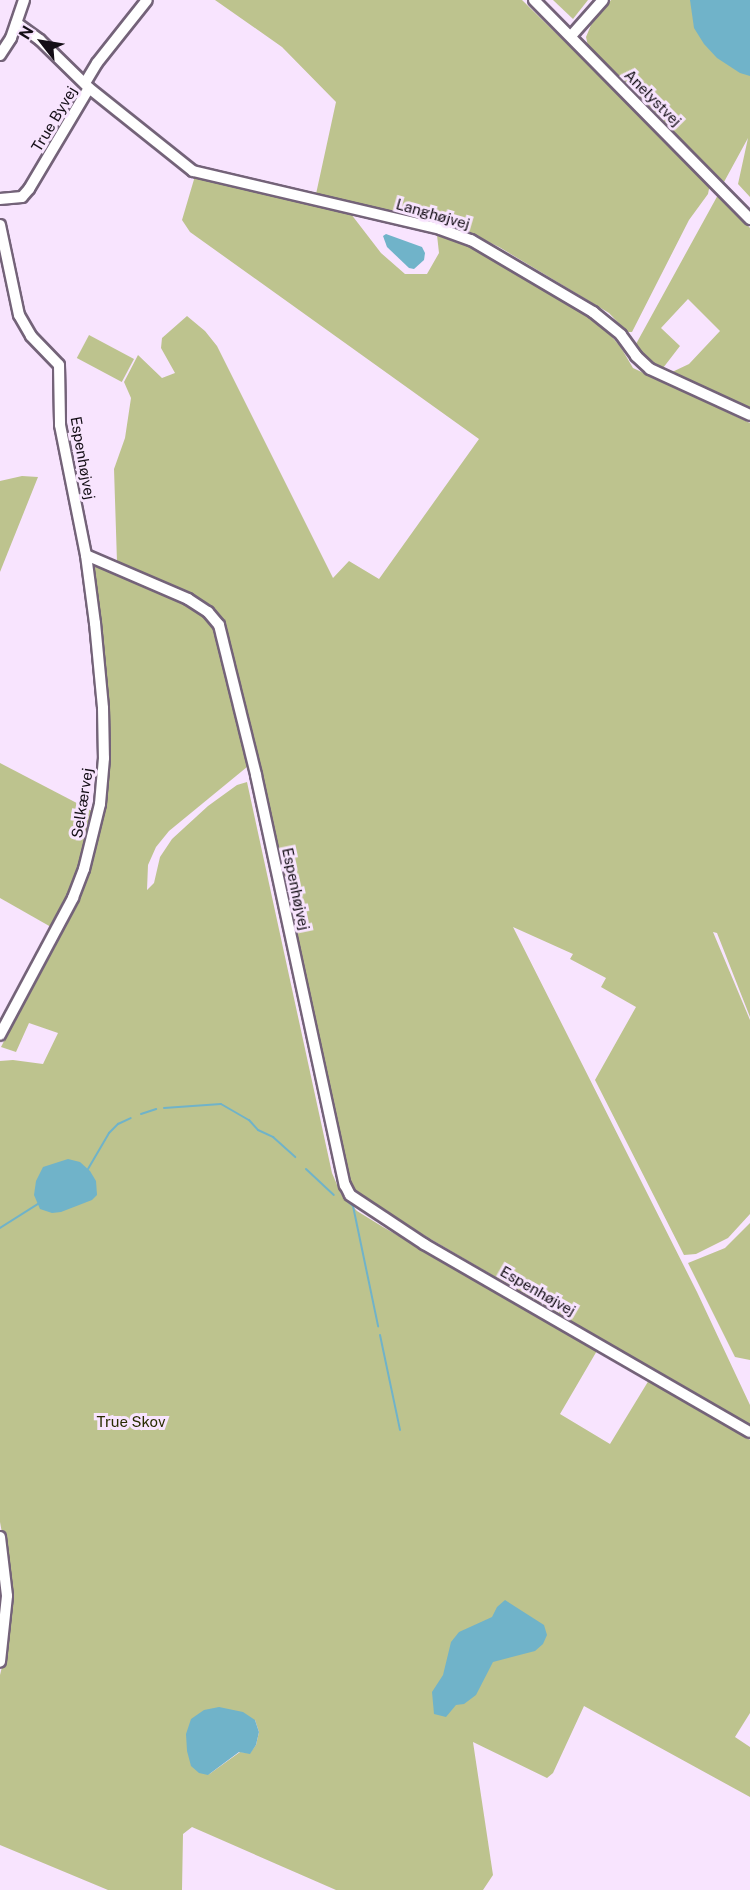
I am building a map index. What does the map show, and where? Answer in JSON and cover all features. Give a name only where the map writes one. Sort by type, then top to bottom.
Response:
[{"type":"street","points":[[0,55],[17,23],[24,0]]},
{"type":"street","points":[[87,86],[97,63],[147,0]]},
{"type":"street","name":"Anelystvej","points":[[534,0],[750,219]]},
{"type":"street","points":[[571,36],[603,0]]},
{"type":"street","name":"True Byvej","points":[[0,199],[22,197],[29,189],[87,86],[17,23]]},
{"type":"street","name":"Langhøjvej","points":[[87,86],[193,171],[440,229],[471,240],[593,312],[621,335],[636,356],[650,369],[750,415]]},
{"type":"street","name":"Espenhøjvej","points":[[0,225],[21,321],[31,336],[59,365],[60,425],[86,555],[188,599],[208,612],[219,625],[256,775],[345,1185],[350,1196],[424,1244],[750,1432]]},
{"type":"street","name":"Selkærvej","points":[[0,1035],[73,898],[91,846],[100,804],[104,758],[103,708],[86,555]]},
{"type":"street","points":[[0,1537],[8,1596],[0,1662]]},
{"type":"green space","points":[[215,0],[522,0],[710,184],[708,194],[689,220],[632,332],[627,332],[609,313],[499,247],[451,224],[316,194],[336,102],[282,47]]},
{"type":"green space","points":[[553,0],[588,0],[573,19]]},
{"type":"green space","points":[[611,0],[750,0],[750,197],[738,184],[748,138],[724,182],[588,46],[586,37],[591,25]]},
{"type":"green space","points":[[195,176],[351,214],[381,253],[405,274],[427,274],[439,253],[437,235],[491,255],[602,326],[620,346],[633,368],[750,423],[750,1017],[717,933],[713,932],[750,1020],[750,1214],[728,1238],[696,1254],[684,1255],[595,1080],[636,1007],[601,987],[606,978],[570,959],[573,954],[513,927],[697,1292],[750,1405],[750,1426],[381,1210],[355,1192],[349,1183],[248,731],[238,674],[225,624],[206,604],[181,590],[117,562],[114,469],[125,438],[131,398],[124,382],[138,355],[162,378],[175,373],[161,348],[162,338],[187,316],[205,331],[217,346],[333,578],[349,561],[379,579],[479,439],[190,232],[182,220]]},
{"type":"green space","points":[[719,193],[750,228],[750,408],[670,373],[689,364],[720,331],[688,299],[661,328],[680,346],[663,368],[646,360],[636,344]]},
{"type":"green space","points":[[89,335],[134,359],[122,382],[77,358]]},
{"type":"green space","points":[[22,476],[38,477],[0,572],[0,481]]},
{"type":"green space","name":"True Skov","points":[[94,566],[194,606],[206,615],[217,632],[247,767],[169,831],[156,847],[148,865],[147,890],[154,883],[160,857],[172,839],[208,806],[237,785],[247,782],[332,1173],[341,1194],[357,1211],[383,1227],[598,1349],[560,1414],[610,1444],[649,1380],[750,1440],[750,1713],[735,1737],[750,1747],[750,1797],[584,1706],[553,1773],[547,1778],[473,1742],[493,1875],[483,1890],[336,1890],[192,1827],[183,1834],[182,1890],[108,1890],[0,1845],[0,1675],[7,1646],[9,1572],[0,1522],[0,1061],[13,1060],[43,1064],[58,1033],[29,1023],[16,1052],[1,1047],[78,897],[94,858],[104,815],[108,761],[100,617]],"holes":[[[255,1720],[259,1732],[256,1745],[250,1753],[240,1752],[208,1775]]]},
{"type":"green space","points":[[0,763],[94,812],[69,896],[51,927],[0,898]]},
{"type":"green space","points":[[750,1223],[750,1360],[735,1357],[688,1263],[725,1248]]},
{"type":"water","points":[[690,0],[750,0],[750,76],[740,73],[717,58],[704,44],[694,28]]},
{"type":"water","points":[[386,234],[422,247],[425,253],[424,260],[414,269],[409,268],[387,247],[383,236]]},
{"type":"water","points":[[68,1159],[80,1162],[90,1171],[96,1181],[97,1195],[92,1200],[61,1212],[52,1213],[40,1209],[34,1195],[36,1181],[43,1167]]},
{"type":"water","points":[[505,1600],[544,1625],[547,1635],[543,1644],[535,1651],[493,1662],[476,1695],[464,1704],[456,1705],[446,1717],[434,1714],[432,1692],[443,1675],[451,1642],[459,1632],[492,1617],[497,1607]]},
{"type":"water","points":[[219,1707],[243,1712],[255,1720],[259,1732],[256,1745],[250,1754],[239,1752],[208,1775],[199,1773],[191,1766],[186,1734],[191,1719],[204,1710]]},
{"type":"waterway","points":[[164,1108],[221,1104],[249,1120],[258,1130],[273,1137],[295,1157]]},
{"type":"waterway","points":[[141,1114],[156,1109]]},
{"type":"waterway","points":[[88,1169],[109,1133],[118,1124],[131,1118]]},
{"type":"waterway","points":[[306,1169],[334,1195]]},
{"type":"waterway","points":[[344,1198],[353,1206],[378,1326]]},
{"type":"waterway","points":[[0,1228],[38,1204]]},
{"type":"waterway","points":[[380,1335],[400,1430]]}]
